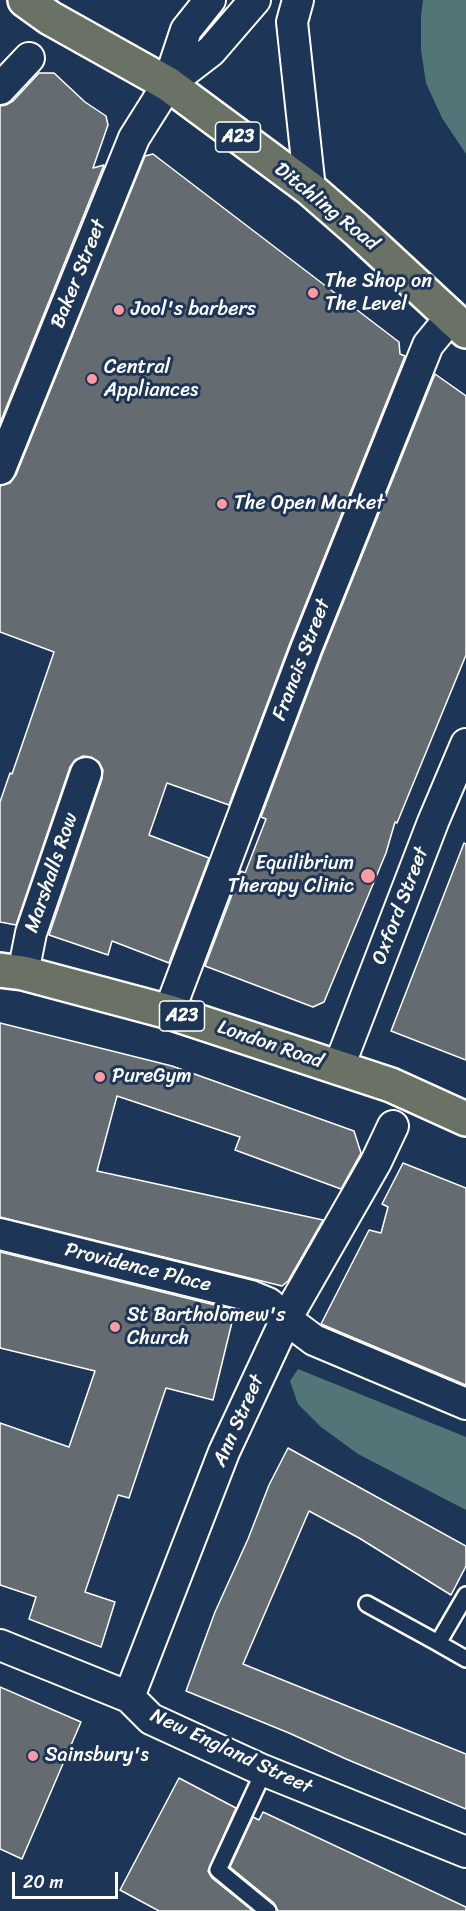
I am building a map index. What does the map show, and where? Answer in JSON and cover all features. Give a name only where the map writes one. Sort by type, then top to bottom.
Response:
[{"type":"highway","name":"Ditchling Road","points":[[25,0],[50,18],[168,84],[310,189],[458,324]]},
{"type":"highway","name":"London Road","points":[[11,971],[169,1012],[391,1085],[466,1119]]},
{"type":"street","points":[[168,84],[186,30],[210,0]]},
{"type":"street","points":[[168,84],[211,51],[255,0]]},
{"type":"street","points":[[298,0],[292,22],[310,189]]},
{"type":"street","points":[[0,89],[29,58]]},
{"type":"street","name":"Baker Street","points":[[0,469],[134,138],[168,84]]},
{"type":"street","name":"Francis Street","points":[[169,1012],[306,649],[428,345],[458,324]]},
{"type":"street","name":"Oxford Street","points":[[338,1069],[458,788],[466,744]]},
{"type":"street","name":"Marshalls Row","points":[[11,971],[31,933],[86,773]]},
{"type":"street","name":"Ann Street","points":[[129,1697],[224,1452],[246,1404],[286,1319],[376,1162],[393,1126]]},
{"type":"street","name":"Providence Place","points":[[0,1234],[251,1296],[268,1304],[314,1340],[466,1404]]},
{"type":"street","name":"New England Street","points":[[0,1645],[129,1697],[151,1719],[260,1769],[466,1852]]},
{"type":"lane","points":[[438,1643],[466,1595]]},
{"type":"lane","points":[[367,1604],[466,1659]]},
{"type":"lane","points":[[260,1769],[258,1784],[218,1870],[268,1911]]},
{"type":"green space","points":[[423,0],[466,0],[466,154],[442,118],[426,83],[421,50]]},
{"type":"green space","points":[[298,1369],[466,1437],[466,1510],[358,1454],[321,1427],[298,1404],[290,1381]]},
{"type":"building","points":[[39,73],[54,73],[85,102],[106,116],[108,125],[93,168],[104,165],[0,423],[0,106],[13,101]]},
{"type":"building","points":[[153,154],[399,342],[400,354],[405,356],[290,643],[229,805],[167,783],[149,835],[209,858],[169,963],[112,941],[108,955],[49,935],[102,779],[103,770],[99,762],[91,757],[83,756],[75,760],[70,767],[16,925],[0,922],[0,802],[10,773],[12,774],[54,652],[0,632],[0,486],[10,483],[16,475],[145,156]]},
{"type":"building","points":[[435,374],[466,396],[466,655],[397,823],[395,822],[386,853],[324,1002],[313,1007],[205,966],[241,871],[245,873],[266,819],[261,817],[322,655]]},
{"type":"building","points":[[464,843],[466,844],[466,1060],[391,1031]]},
{"type":"building","points":[[0,1023],[172,1066],[354,1131],[361,1153],[341,1189],[235,1150],[240,1137],[117,1096],[97,1171],[323,1220],[288,1281],[282,1286],[0,1217]]},
{"type":"building","points":[[403,1163],[466,1188],[466,1385],[321,1324],[369,1230],[381,1233],[388,1207],[382,1204]]},
{"type":"building","points":[[0,1252],[235,1310],[213,1400],[166,1388],[129,1498],[118,1495],[85,1592],[115,1602],[101,1647],[29,1619],[36,1597],[0,1585],[0,1423],[69,1447],[95,1371],[0,1348]]},
{"type":"building","points":[[288,1448],[466,1546],[466,1566],[451,1595],[359,1538],[309,1511],[243,1664],[466,1754],[466,1809],[186,1691],[215,1612],[248,1539],[269,1485]]},
{"type":"building","name":"Sainsbury's","points":[[0,1687],[81,1722],[22,1859],[0,1849]]},
{"type":"building","points":[[179,1778],[236,1808],[208,1871],[212,1878],[253,1911],[159,1911],[120,1890]]},
{"type":"building","points":[[263,1812],[466,1907],[466,1911],[278,1911],[274,1903],[230,1867],[253,1817],[259,1820]]},
{"type":"place","name":"The Shop on The Level","points":[[313,293]]},
{"type":"place","name":"Jool's barbers","points":[[119,310]]},
{"type":"place","name":"Central Appliances","points":[[92,379]]},
{"type":"place","name":"The Open Market","points":[[222,504]]},
{"type":"place","name":"Equilibrium Therapy Clinic","points":[[368,876]]},
{"type":"place","name":"PureGym","points":[[100,1077]]},
{"type":"place","name":"St Bartholomew's Church","points":[[115,1327]]},
{"type":"place","name":"Sainsbury's","points":[[33,1756]]}]
